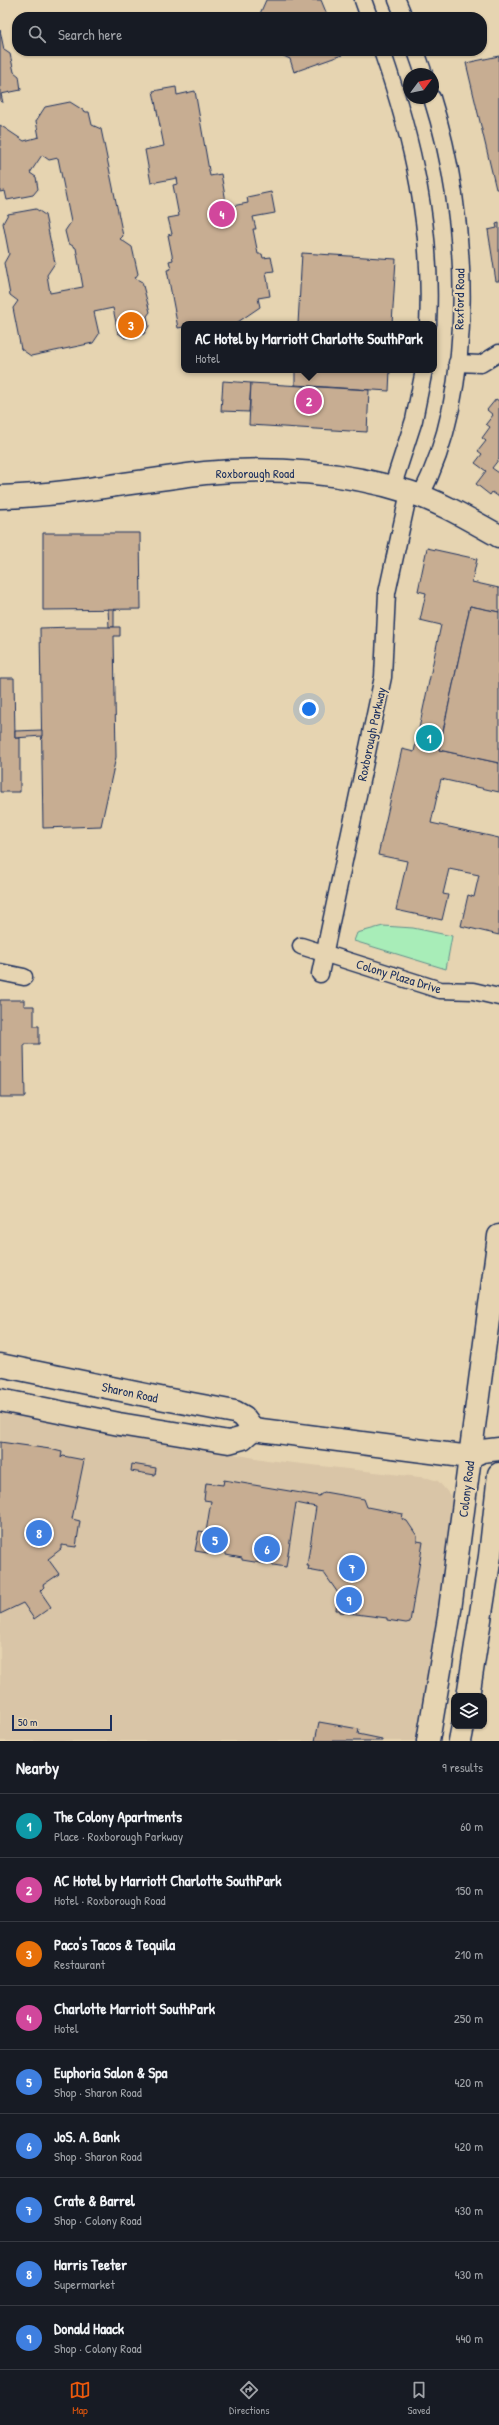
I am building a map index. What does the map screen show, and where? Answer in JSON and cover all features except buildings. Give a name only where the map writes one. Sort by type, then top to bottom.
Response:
[{"type":"main road","name":"Roxborough Road","points":[[0,497],[72,492],[206,473],[249,471],[335,476],[407,493],[447,508],[499,536]]},
{"type":"main road","name":"Colony Road","points":[[428,1741],[449,1617],[499,1236]]},
{"type":"main road","name":"Sharon Road","points":[[0,1364],[165,1399],[230,1410],[242,1415],[253,1429]]},
{"type":"main road","points":[[0,1400],[91,1418],[229,1442],[243,1438],[253,1429],[470,1457],[483,1468],[499,1476],[487,1571],[468,1693]]},
{"type":"main road","points":[[91,1418],[104,1410],[212,1424],[220,1423],[230,1410]]},
{"type":"main road","points":[[470,1457],[482,1451],[499,1449]]},
{"type":"main road","points":[[460,1741],[462,1729]]},
{"type":"street","points":[[363,0],[367,12]]},
{"type":"street","points":[[398,0],[402,12]]},
{"type":"street","points":[[384,56],[404,114],[422,195],[429,284],[428,321]]},
{"type":"street","points":[[418,56],[422,68]]},
{"type":"street","name":"Rexford Road","points":[[407,493],[435,462],[446,426],[457,363],[461,304],[458,231],[448,161],[434,104]]},
{"type":"street","points":[[457,363],[482,364],[499,353]]},
{"type":"street","points":[[407,493],[414,420],[423,373]]},
{"type":"street","name":"Roxborough Parkway","points":[[320,974],[383,677],[387,593],[407,493]]},
{"type":"street","name":"Colony Plaza Drive","points":[[301,946],[440,990],[473,991],[499,997]]},
{"type":"street","points":[[0,972],[24,977]]},
{"type":"shaded area","points":[[0,1412],[267,1460],[428,1478],[438,1481],[450,1495],[454,1506],[454,1518],[419,1741],[0,1741]]},
{"type":"green space","points":[[383,926],[413,928],[452,936],[446,969],[354,941],[357,933]]},
{"type":"place","name":"Charlotte Marriott SouthPark","points":[[222,214]]},
{"type":"place","name":"Paco's Tacos & Tequila","points":[[131,325]]},
{"type":"place","name":"AC Hotel by Marriott Charlotte SouthPark","points":[[309,401]]},
{"type":"place","name":"The Colony Apartments","points":[[429,738]]},
{"type":"place","name":"Harris Teeter","points":[[39,1533]]},
{"type":"place","name":"Euphoria Salon & Spa","points":[[215,1540]]},
{"type":"place","name":"JoS. A. Bank","points":[[267,1549]]},
{"type":"place","name":"Crate & Barrel","points":[[352,1568]]},
{"type":"place","name":"Donald Haack","points":[[349,1600]]}]
